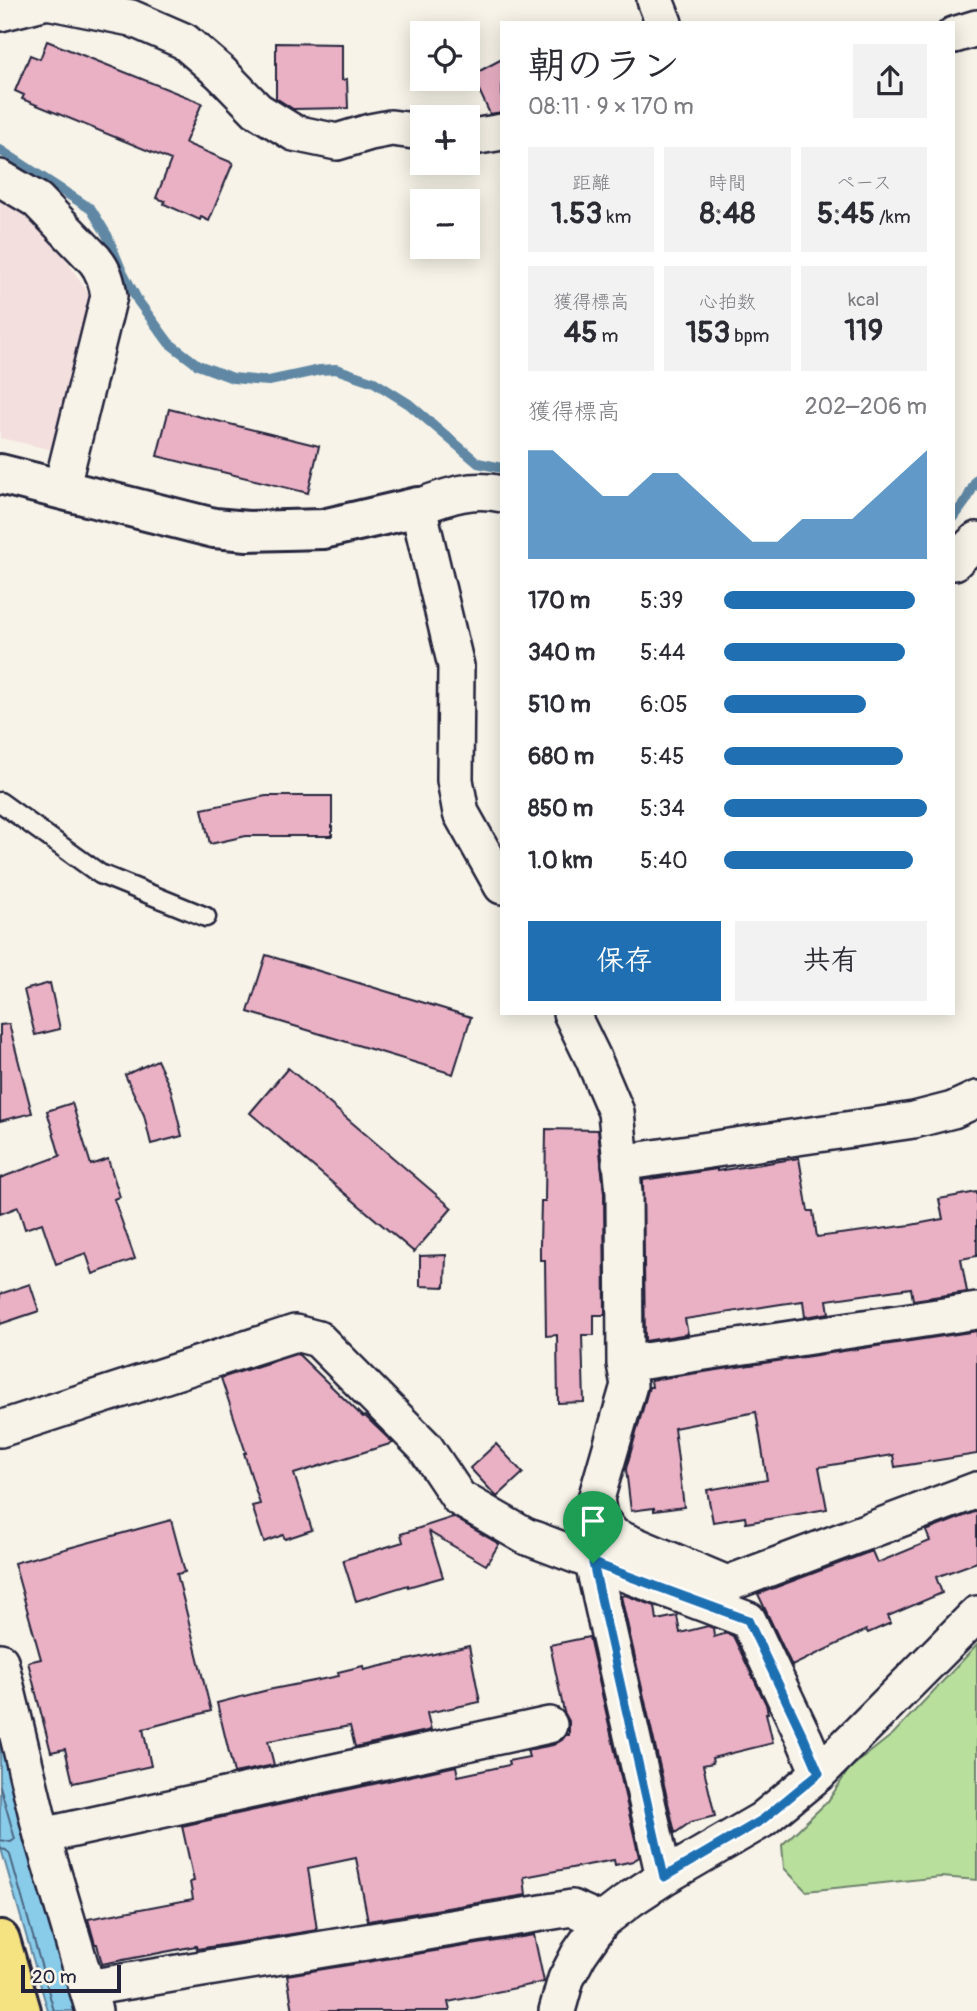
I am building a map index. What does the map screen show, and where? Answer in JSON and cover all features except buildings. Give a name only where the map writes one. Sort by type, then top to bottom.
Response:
[{"type":"main road","points":[[0,1940],[21,2011]]},
{"type":"street","points":[[655,0],[663,21]]},
{"type":"street","points":[[0,13],[46,1],[131,18],[184,41],[221,73],[257,110],[295,133],[337,142],[391,128],[410,130]]},
{"type":"street","points":[[955,35],[977,28]]},
{"type":"street","points":[[480,137],[500,132]]},
{"type":"street","points":[[0,178],[37,200],[102,268],[107,281],[109,296],[61,490]]},
{"type":"street","points":[[0,474],[214,528],[248,531],[323,529],[418,507],[451,495],[478,490],[500,494]]},
{"type":"street","points":[[418,507],[456,666],[455,780],[461,813],[500,882]]},
{"type":"street","points":[[955,561],[977,540]]},
{"type":"street","points":[[572,1015],[616,1112],[624,1193],[625,1364],[629,1385],[596,1499],[599,1517],[613,1536],[721,1596],[748,1620],[819,1773]]},
{"type":"street","points":[[620,1163],[914,1120],[953,1110],[977,1099]]},
{"type":"street","points":[[625,1364],[977,1311]]},
{"type":"street","points":[[0,1429],[295,1333],[318,1339],[328,1349],[425,1447],[459,1498],[524,1536],[593,1563],[721,1596],[977,1490]]},
{"type":"street","points":[[593,1563],[664,1877]]},
{"type":"street","points":[[557,2011],[566,1979],[602,1920],[664,1877],[762,1820],[819,1773],[977,1614]]},
{"type":"street","points":[[0,1661],[42,1836],[90,2000],[572,1908],[602,1920]]},
{"type":"street","points":[[42,1836],[549,1726]]},
{"type":"lane","points":[[0,802],[100,874],[206,917]]},
{"type":"shaded area","points":[[0,195],[36,222],[56,244],[91,298],[53,450],[0,438]]},
{"type":"green space","points":[[977,1645],[977,1880],[941,1877],[806,1891],[784,1868],[782,1845],[828,1801],[849,1769],[893,1734]]},
{"type":"water","points":[[0,1726],[83,2011],[48,2011],[0,1845]]},
{"type":"waterway","points":[[0,150],[91,209],[107,235],[138,301],[169,343],[198,365],[233,378],[269,381],[336,369],[374,382],[409,404],[478,463],[500,468]]},
{"type":"waterway","points":[[955,516],[977,479]]},
{"type":"route","points":[[593,1563],[748,1620],[819,1773],[762,1820],[664,1877],[610,1641],[593,1563]]}]
